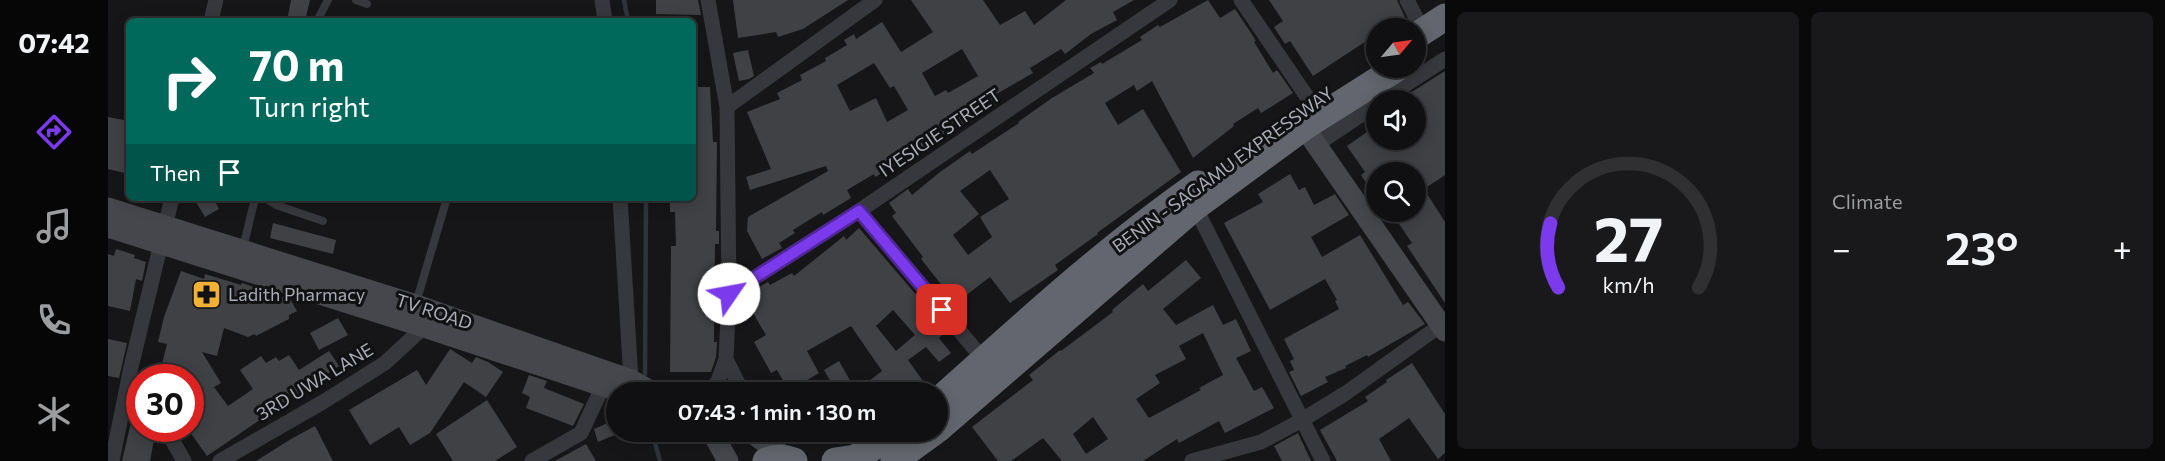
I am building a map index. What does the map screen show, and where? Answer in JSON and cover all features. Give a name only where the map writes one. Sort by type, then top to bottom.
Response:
[{"type":"highway","name":"BENIN - SAGAMU EXPRESSWAY","points":[[948,392],[1071,282],[1168,204],[1311,125],[1366,72]]},
{"type":"highway","points":[[948,420],[1195,207],[1382,78]]},
{"type":"highway","points":[[835,461],[855,458],[882,442]]},
{"type":"highway","points":[[894,461],[920,442]]},
{"type":"highway","points":[[907,461],[925,442]]},
{"type":"street","points":[[212,18],[216,0]]},
{"type":"street","points":[[602,0],[605,18]]},
{"type":"street","points":[[708,0],[728,107],[729,294],[726,359],[717,382]]},
{"type":"street","points":[[728,107],[875,0]]},
{"type":"street","name":"IYESIGIE STREET","points":[[729,294],[859,211],[1170,0]]},
{"type":"street","points":[[1192,461],[1233,455],[1261,442],[1346,393],[1444,326],[1311,125],[1241,0]]},
{"type":"street","points":[[1407,0],[1429,35]]},
{"type":"street","points":[[1397,90],[1445,59]]},
{"type":"street","points":[[1311,125],[1366,108]]},
{"type":"street","points":[[132,364],[171,201]]},
{"type":"street","points":[[620,201],[627,382]]},
{"type":"street","points":[[1195,207],[1323,461]]},
{"type":"street","name":"TV ROAD","points":[[108,208],[163,236],[424,327],[603,386]]},
{"type":"street","points":[[859,211],[984,360]]},
{"type":"street","name":"TV ROAD","points":[[108,227],[242,250],[416,305],[617,382]]},
{"type":"street","name":"3RD UWA LANE","points":[[220,461],[323,402],[385,363],[424,327]]},
{"type":"street","points":[[726,359],[738,382]]},
{"type":"street","points":[[532,461],[581,433],[603,386]]},
{"type":"street","points":[[112,461],[126,392]]},
{"type":"street","points":[[173,442],[184,461]]},
{"type":"street","points":[[718,442],[728,461]]},
{"type":"lane","points":[[319,18],[328,0]]},
{"type":"lane","points":[[356,0],[367,4]]},
{"type":"lane","points":[[242,250],[254,201]]},
{"type":"lane","points":[[270,201],[323,221]]},
{"type":"lane","points":[[416,305],[446,201]]},
{"type":"building","points":[[291,0],[310,0],[306,18],[288,18]]},
{"type":"building","points":[[656,0],[698,0],[701,15],[656,14]]},
{"type":"building","points":[[733,0],[848,0],[803,29],[778,37],[776,32],[738,38]]},
{"type":"building","points":[[911,0],[983,0],[1000,25],[1025,11],[1034,25],[1066,0],[1134,0],[1113,12],[1117,20],[1091,34],[1065,54],[1061,49],[1030,68],[1033,73],[993,96],[998,104],[927,146],[930,150],[907,163],[905,160],[875,177],[874,174],[847,190],[851,198],[793,230],[795,233],[779,243],[782,248],[762,259],[747,231],[748,217],[828,171],[826,166],[750,190],[746,177],[771,169],[747,112],[780,99],[777,93],[802,80],[800,75],[826,61],[825,58],[847,45],[844,40],[854,34],[856,39],[882,22],[901,52],[933,32]],"holes":[[[962,49],[978,76],[948,93],[946,90],[935,96],[922,73]],[[874,63],[890,88],[894,86],[908,110],[887,122],[876,98],[850,111],[837,85]]]},
{"type":"building","points":[[1208,0],[1220,18],[1235,9],[1273,73],[1277,70],[1293,93],[1261,113],[1258,108],[1233,124],[1234,126],[1193,158],[1152,81],[1137,91],[1134,85],[1105,103],[1118,125],[1143,109],[1181,172],[1055,265],[1058,270],[1010,303],[990,277],[956,303],[921,259],[923,257],[892,216],[896,213],[889,203],[908,189],[912,195],[970,151],[972,154],[1052,98],[1094,73],[1090,68],[1101,62],[1102,64],[1142,40],[1140,37],[1158,25],[1160,27]],"holes":[[[990,170],[1009,199],[980,217],[992,237],[968,255],[953,235],[979,214],[960,191]]]},
{"type":"building","points":[[1269,0],[1397,0],[1405,18],[1366,18],[1366,41],[1313,76],[1290,41],[1285,44],[1274,27],[1283,21]]},
{"type":"building","points":[[748,50],[754,76],[739,81],[733,53]]},
{"type":"building","points":[[1445,71],[1445,175],[1426,188],[1426,162],[1366,162],[1366,182],[1361,175],[1365,172],[1347,146],[1366,133],[1366,150],[1426,150],[1426,90],[1415,90]]},
{"type":"building","points":[[696,87],[710,87],[713,142],[717,142],[716,231],[719,231],[719,244],[715,244],[714,342],[717,342],[716,357],[711,372],[670,372],[671,246],[676,246],[675,212],[670,212],[670,201],[696,201]]},
{"type":"building","points":[[108,117],[126,120],[126,173],[108,169]]},
{"type":"building","points":[[1290,174],[1299,190],[1305,187],[1314,205],[1335,194],[1349,215],[1311,237],[1322,257],[1360,235],[1403,305],[1408,302],[1425,324],[1368,357],[1367,355],[1325,377],[1328,382],[1301,396],[1289,372],[1294,370],[1290,361],[1294,359],[1284,339],[1339,309],[1335,301],[1337,300],[1325,279],[1270,310],[1224,223],[1263,202],[1258,194]]},
{"type":"building","points":[[1426,192],[1445,222],[1445,303],[1407,246],[1412,243],[1398,222],[1426,222]]},
{"type":"building","points":[[215,201],[219,209],[205,217],[196,202]]},
{"type":"building","points":[[273,223],[336,240],[333,254],[270,238]]},
{"type":"building","points":[[859,228],[947,331],[939,338],[951,353],[939,362],[926,347],[908,360],[924,382],[868,382],[882,371],[851,326],[807,351],[819,373],[804,382],[784,382],[777,370],[771,373],[754,342],[766,335],[747,303],[761,295],[757,288],[768,282],[770,285],[792,273],[794,276],[844,236],[846,240]],"holes":[[[893,310],[915,335],[896,351],[876,326]]]},
{"type":"building","points":[[116,249],[135,255],[134,258],[146,262],[142,281],[136,279],[130,311],[108,306],[108,254],[114,256]]},
{"type":"building","points":[[1186,260],[1201,278],[1163,309],[1176,325],[1213,305],[1223,325],[1236,319],[1251,351],[1236,358],[1254,391],[1262,387],[1274,408],[1225,433],[1219,421],[1179,443],[1177,439],[1143,461],[1062,461],[1043,438],[1011,461],[998,461],[972,427],[1033,380],[1029,375],[1113,312],[1112,310],[1143,284],[1148,291]],"holes":[[[1203,333],[1223,375],[1199,388],[1201,390],[1149,418],[1136,399],[1160,383],[1155,375],[1186,359],[1179,346]],[[1093,417],[1108,439],[1086,454],[1073,434]]]},
{"type":"building","points":[[181,271],[204,279],[205,274],[241,285],[242,283],[290,299],[297,311],[289,315],[289,319],[256,336],[255,334],[248,337],[224,328],[217,356],[202,352],[221,383],[214,387],[228,406],[253,389],[240,370],[261,356],[266,363],[276,357],[279,361],[289,355],[299,370],[329,351],[339,366],[207,456],[197,442],[204,442],[204,364],[162,364],[167,344],[158,342],[164,317]]},
{"type":"building","points":[[338,318],[348,335],[319,350],[310,333]]},
{"type":"building","points":[[108,339],[127,343],[119,378],[108,376]]},
{"type":"building","points":[[450,349],[472,363],[476,357],[503,372],[486,397],[464,382],[430,433],[410,445],[399,427],[370,445],[349,410],[417,370],[426,385]]},
{"type":"building","points":[[839,361],[851,382],[831,382],[824,370]]},
{"type":"building","points":[[1412,363],[1445,414],[1445,453],[1438,459],[1409,418],[1379,439],[1391,461],[1337,461],[1320,430],[1368,401],[1365,397]]},
{"type":"building","points":[[529,375],[547,381],[544,388],[584,404],[573,426],[526,408],[530,397],[522,393]]},
{"type":"building","points":[[487,400],[517,447],[495,461],[453,461],[436,434]]},
{"type":"building","points":[[606,424],[606,439],[598,442],[594,429]]},
{"type":"building","points":[[315,426],[333,461],[256,461],[291,439]]},
{"type":"building","points":[[1298,433],[1311,461],[1282,461],[1274,446]]},
{"type":"building","points":[[126,442],[154,442],[150,461],[122,461]]},
{"type":"building","points":[[586,444],[596,461],[555,461]]},
{"type":"waterway","points":[[624,0],[627,18]]},
{"type":"waterway","points":[[645,374],[646,201]]},
{"type":"waterway","points":[[655,442],[660,461]]},
{"type":"place","name":"Ladith Pharmacy","points":[[207,295]]},
{"type":"route","points":[[729,294],[859,211],[942,310]]}]
